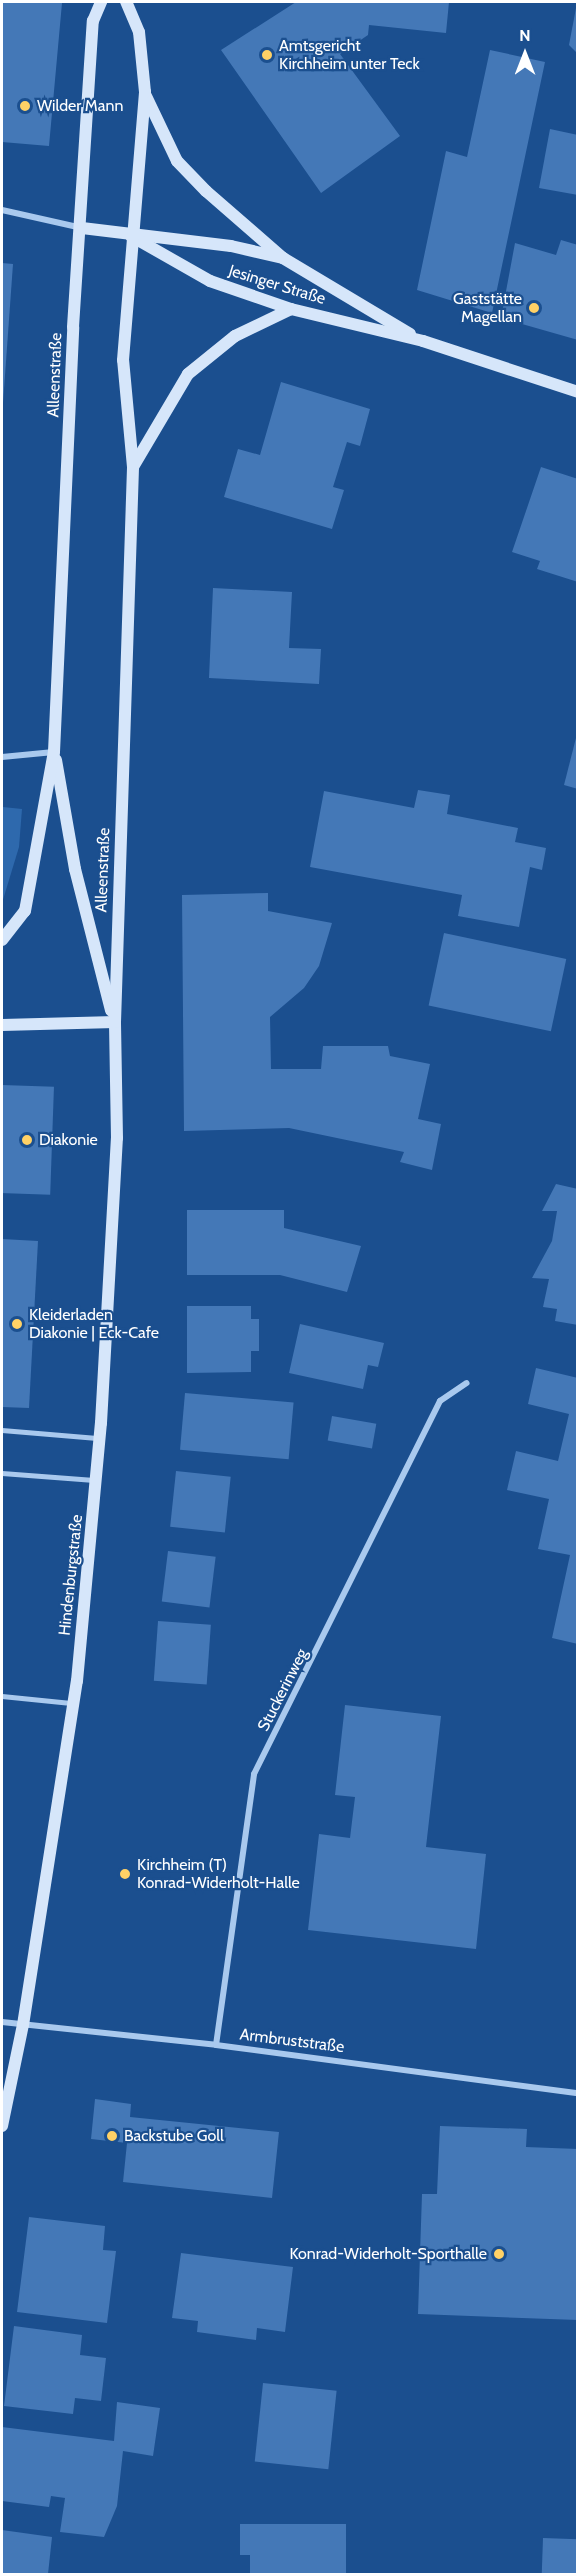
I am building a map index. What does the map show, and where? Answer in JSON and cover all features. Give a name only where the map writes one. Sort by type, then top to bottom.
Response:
[{"type":"main road","name":"Alleenstraße","points":[[2,940],[25,911],[54,752],[73,327],[82,228],[93,21],[101,2]]},
{"type":"main road","name":"Alleenstraße","points":[[115,1022],[133,467],[123,360],[131,236],[145,92],[139,32],[126,2]]},
{"type":"main road","name":"Jesinger Straße","points":[[145,92],[177,161],[283,258],[423,341]]},
{"type":"main road","name":"Jesinger Straße","points":[[82,228],[131,236],[231,246],[283,258]]},
{"type":"main road","name":"Jesinger Straße","points":[[131,236],[210,281],[291,309],[423,341],[578,392]]},
{"type":"main road","name":"Alleenstraße","points":[[133,467],[188,374],[236,336],[291,309]]},
{"type":"main road","name":"Alleenstraße","points":[[54,752],[75,869],[115,1022]]},
{"type":"main road","points":[[2,1024],[115,1022]]},
{"type":"main road","name":"Hindenburgstraße","points":[[2,2126],[23,2025],[74,1703],[97,1481],[117,1138],[115,1022]]},
{"type":"street","points":[[2,210],[82,228]]},
{"type":"street","points":[[2,757],[54,752]]},
{"type":"street","name":"Stuckerinweg","points":[[216,2045],[254,1774],[440,1401],[467,1383]]},
{"type":"street","name":"Armbruststraße","points":[[2,2022],[216,2045],[578,2093]]},
{"type":"lane","points":[[2,1430],[100,1438]]},
{"type":"lane","points":[[2,1473],[97,1481]]},
{"type":"lane","points":[[2,1696],[74,1703]]},
{"type":"shaded area","points":[[3,807],[22,809],[19,847],[2,903]]},
{"type":"building","points":[[2,2],[62,3],[49,146],[2,142]]},
{"type":"building","points":[[296,2],[449,2],[446,33],[369,25],[368,35],[340,54],[400,136],[321,193],[221,50]]},
{"type":"building","points":[[576,8],[578,8],[578,54],[569,45]]},
{"type":"building","points":[[490,50],[545,62],[492,313],[417,290],[446,151],[467,157]]},
{"type":"building","points":[[550,129],[578,135],[578,195],[539,188]]},
{"type":"building","points":[[561,240],[578,245],[578,340],[501,318],[515,243],[556,255]]},
{"type":"building","points":[[2,263],[13,264],[3,403],[2,403]]},
{"type":"building","points":[[281,382],[370,409],[360,446],[347,442],[333,487],[344,490],[332,529],[224,497],[238,449],[260,455]]},
{"type":"building","points":[[541,467],[578,479],[578,582],[537,569],[540,561],[512,552]]},
{"type":"building","points":[[213,588],[292,592],[289,648],[321,649],[319,684],[209,678]]},
{"type":"building","points":[[578,734],[578,789],[564,785]]},
{"type":"building","points":[[418,790],[450,795],[447,814],[518,828],[515,842],[546,848],[542,870],[530,867],[519,927],[458,916],[462,895],[310,867],[324,791],[414,808]]},
{"type":"building","points":[[268,893],[268,911],[332,923],[319,966],[304,988],[270,1017],[271,1069],[321,1069],[323,1046],[388,1046],[390,1056],[430,1064],[418,1119],[441,1124],[432,1170],[400,1162],[404,1152],[289,1128],[184,1131],[182,895]]},
{"type":"building","points":[[444,933],[566,959],[551,1031],[429,1005]]},
{"type":"building","name":"Diakonie","points":[[2,1085],[54,1087],[50,1195],[2,1193]]},
{"type":"building","points":[[556,1184],[578,1189],[578,1325],[555,1321],[557,1309],[543,1307],[549,1279],[532,1278],[552,1241],[557,1211],[542,1211]]},
{"type":"building","points":[[187,1210],[284,1210],[284,1228],[361,1246],[347,1292],[280,1275],[187,1275]]},
{"type":"building","name":"Kleiderladen Diakonie | Eck-Cafe","points":[[2,1239],[38,1241],[29,1408],[2,1407]]},
{"type":"building","points":[[187,1306],[251,1306],[251,1319],[259,1319],[259,1351],[251,1351],[251,1372],[187,1373]]},
{"type":"building","points":[[300,1324],[384,1343],[378,1367],[368,1365],[363,1389],[289,1373]]},
{"type":"building","points":[[536,1368],[578,1378],[578,1644],[552,1638],[570,1555],[538,1549],[549,1499],[507,1490],[516,1451],[558,1461],[569,1414],[528,1404]]},
{"type":"building","points":[[185,1393],[294,1402],[289,1459],[180,1450]]},
{"type":"building","points":[[332,1416],[376,1424],[372,1448],[328,1441]]},
{"type":"building","points":[[176,1471],[231,1477],[225,1532],[170,1527]]},
{"type":"building","points":[[168,1551],[216,1557],[209,1607],[162,1602]]},
{"type":"building","points":[[158,1621],[211,1625],[207,1685],[154,1681]]},
{"type":"building","points":[[345,1705],[441,1716],[426,1847],[486,1854],[476,1949],[308,1930],[319,1834],[350,1838],[355,1797],[335,1795]]},
{"type":"building","points":[[95,2099],[131,2104],[130,2117],[279,2132],[272,2198],[123,2182],[127,2143],[91,2139]]},
{"type":"building","name":"Konrad-Widerholt-Sporthalle","points":[[440,2126],[527,2129],[526,2147],[578,2149],[578,2320],[418,2314],[422,2194],[437,2194]]},
{"type":"building","points":[[29,2217],[105,2226],[103,2250],[116,2251],[107,2323],[17,2312]]},
{"type":"building","points":[[181,2253],[293,2267],[285,2332],[257,2328],[256,2340],[197,2332],[198,2321],[172,2318]]},
{"type":"building","points":[[14,2326],[82,2335],[80,2355],[106,2358],[101,2401],[75,2398],[73,2414],[4,2406]]},
{"type":"building","points":[[263,2383],[337,2391],[328,2469],[255,2462]]},
{"type":"building","points":[[117,2402],[160,2408],[153,2456],[123,2451],[117,2506],[104,2537],[60,2532],[65,2498],[51,2496],[49,2507],[2,2501],[2,2427],[114,2441]]},
{"type":"building","points":[[240,2524],[346,2524],[346,2574],[250,2574],[250,2555],[240,2555]]},
{"type":"building","points":[[2,2530],[52,2537],[48,2574],[2,2574]]},
{"type":"building","points":[[543,2538],[578,2539],[577,2574],[542,2574]]},
{"type":"place","name":"Amtsgericht Kirchheim unter Teck","points":[[267,55]]},
{"type":"place","name":"Wilder Mann","points":[[25,106]]},
{"type":"place","name":"Gaststätte Magellan","points":[[534,308]]},
{"type":"place","name":"Diakonie","points":[[27,1140]]},
{"type":"place","name":"Kleiderladen Diakonie | Eck-Cafe","points":[[17,1324]]},
{"type":"place","name":"Kirchheim (T) Konrad-Widerholt-Halle","points":[[125,1874]]},
{"type":"place","name":"Backstube Goll","points":[[112,2136]]},
{"type":"place","name":"Konrad-Widerholt-Sporthalle","points":[[499,2254]]}]
